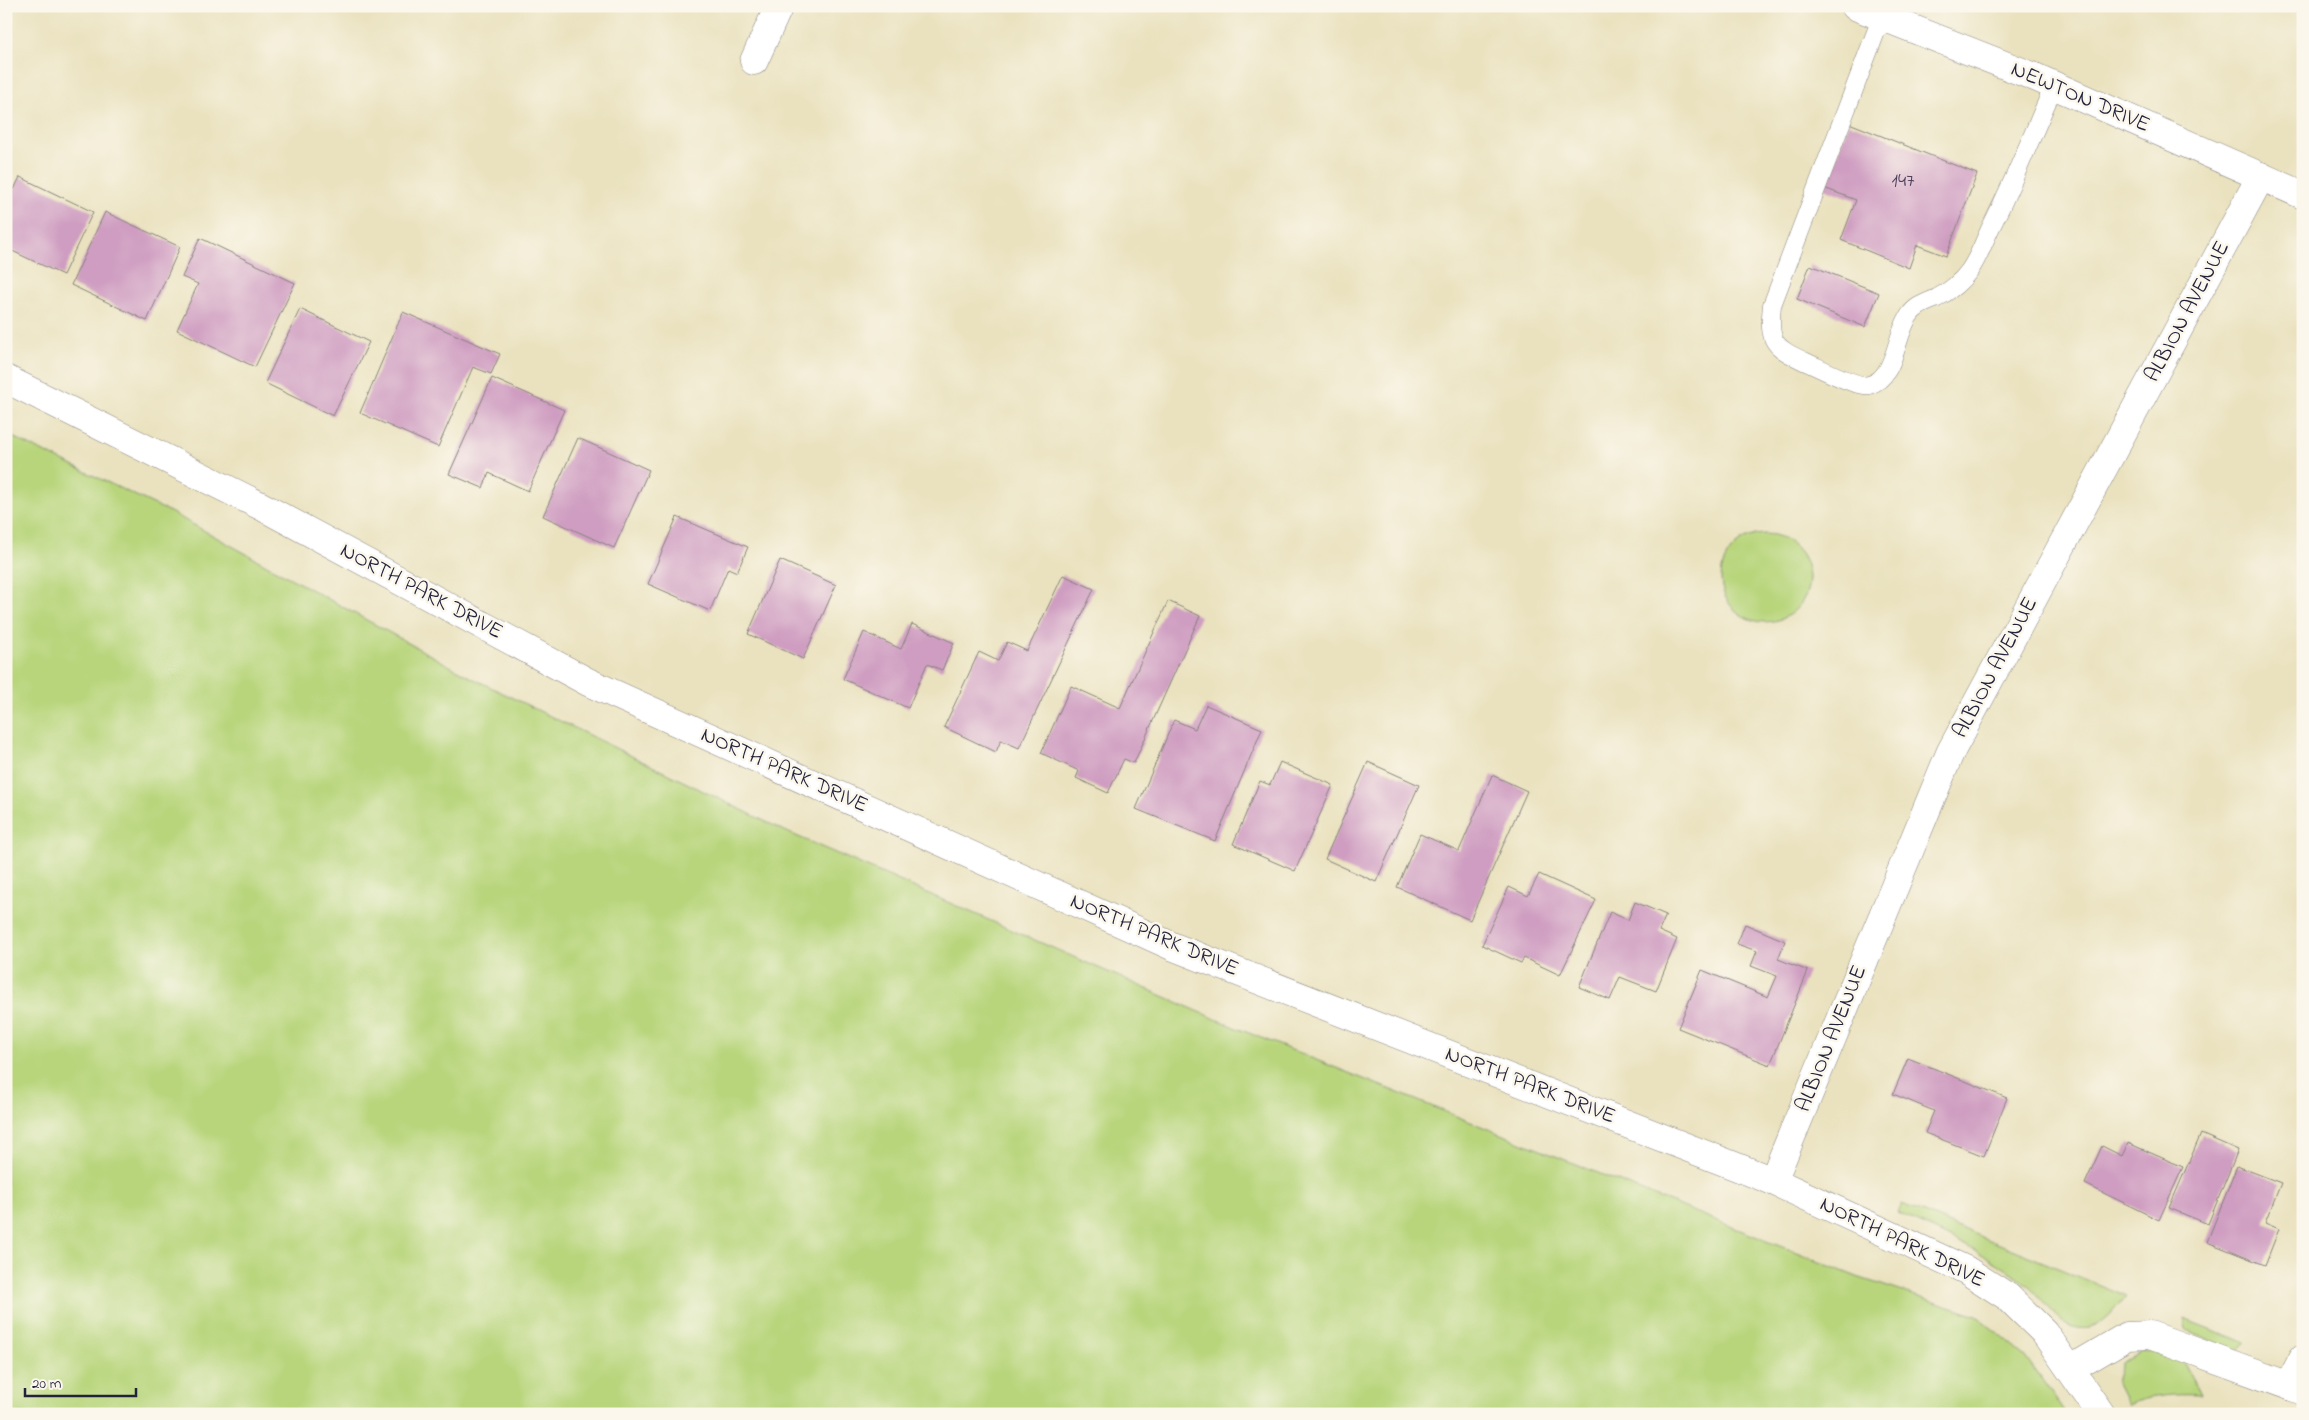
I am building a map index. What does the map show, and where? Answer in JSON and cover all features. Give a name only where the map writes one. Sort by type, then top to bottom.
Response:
[{"type":"street","points":[[754,61],[779,6]]},
{"type":"street","name":"NEWTON DRIVE","points":[[1855,6],[2054,86],[2303,195]]},
{"type":"street","name":"ALBION AVENUE","points":[[1774,1181],[1950,753],[2261,176]]},
{"type":"street","name":"NORTH PARK DRIVE","points":[[6,379],[261,506],[588,682],[1174,947],[1774,1181],[1966,1270],[2008,1297],[2044,1332],[2101,1414]]},
{"type":"street","points":[[2071,1369],[2126,1336],[2150,1335],[2296,1388],[2303,1358]]},
{"type":"lane","points":[[1882,16],[1772,305],[1770,322],[1772,339],[1784,352],[1850,381],[1866,386],[1879,381],[1889,366],[1909,316],[1920,305],[1938,297],[1957,284],[1969,271],[1996,216],[2054,86]]},
{"type":"green space","points":[[6,434],[172,513],[472,678],[787,832],[1234,1027],[1857,1277],[1977,1316],[2026,1357],[2066,1414],[6,1414]]},
{"type":"green space","points":[[1765,534],[1782,537],[1790,541],[1802,553],[1806,561],[1809,578],[1806,595],[1802,603],[1790,615],[1782,619],[1765,622],[1748,619],[1740,615],[1728,603],[1724,595],[1721,578],[1724,561],[1728,553],[1740,541],[1748,537]]},
{"type":"green space","points":[[1902,1204],[2126,1296],[2106,1320],[2100,1324],[2086,1328],[2070,1326],[2051,1310],[2035,1291],[1999,1264],[1898,1213]]},
{"type":"green space","points":[[2184,1319],[2246,1343],[2237,1351],[2186,1330]]},
{"type":"green space","points":[[2141,1352],[2162,1353],[2182,1360],[2201,1395],[2163,1396],[2127,1405],[2116,1383],[2122,1363]]},
{"type":"building","points":[[1849,123],[1977,174],[1946,256],[1917,245],[1909,268],[1841,240],[1856,200],[1824,188]]},
{"type":"building","points":[[20,177],[93,212],[63,275],[6,248],[6,196],[10,198]]},
{"type":"building","points":[[105,212],[180,247],[147,321],[71,285]]},
{"type":"building","points":[[200,238],[295,283],[255,367],[177,330],[198,284],[182,277]]},
{"type":"building","points":[[1810,265],[1879,293],[1865,327],[1797,299]]},
{"type":"building","points":[[300,309],[369,342],[333,416],[265,383]]},
{"type":"building","points":[[403,312],[500,354],[491,374],[473,367],[438,447],[360,413]]},
{"type":"building","points":[[492,378],[564,410],[528,491],[489,473],[483,488],[449,474]]},
{"type":"building","points":[[578,438],[649,470],[614,548],[543,516]]},
{"type":"building","points":[[677,517],[748,547],[737,572],[728,568],[710,611],[648,584]]},
{"type":"building","points":[[780,560],[836,585],[803,659],[748,634]]},
{"type":"building","points":[[1063,575],[1094,589],[1019,748],[1001,740],[996,752],[944,727],[979,652],[998,661],[1007,642],[1027,651]]},
{"type":"building","points":[[1168,601],[1200,616],[1134,763],[1124,759],[1108,793],[1076,778],[1079,771],[1041,753],[1071,686],[1120,708]]},
{"type":"building","points":[[912,624],[954,643],[942,670],[927,664],[908,708],[843,679],[864,632],[901,649]]},
{"type":"building","points":[[1206,705],[1262,729],[1215,841],[1136,809],[1174,720],[1195,729]]},
{"type":"building","points":[[1280,762],[1333,785],[1295,871],[1233,844],[1260,781],[1270,785]]},
{"type":"building","points":[[1368,762],[1419,785],[1376,882],[1325,859]]},
{"type":"building","points":[[1492,775],[1527,791],[1470,920],[1397,887],[1420,834],[1459,851]]},
{"type":"building","points":[[1539,874],[1596,900],[1560,975],[1524,958],[1521,963],[1482,945],[1509,887],[1528,896]]},
{"type":"building","points":[[1635,902],[1666,915],[1659,931],[1677,939],[1656,991],[1620,977],[1610,1000],[1579,987],[1610,912],[1628,920]]},
{"type":"building","points":[[1745,924],[1785,941],[1778,959],[1808,971],[1770,1065],[1678,1028],[1702,970],[1768,997],[1777,976],[1751,966],[1757,951],[1737,944]]},
{"type":"building","points":[[1908,1058],[2007,1098],[1984,1156],[1925,1133],[1934,1111],[1893,1094]]},
{"type":"building","points":[[2201,1134],[2238,1150],[2208,1224],[2169,1208]]},
{"type":"building","points":[[2128,1143],[2183,1167],[2159,1220],[2085,1184],[2102,1146],[2122,1156]]},
{"type":"building","points":[[2237,1166],[2281,1183],[2265,1223],[2279,1229],[2265,1265],[2207,1242]]}]
